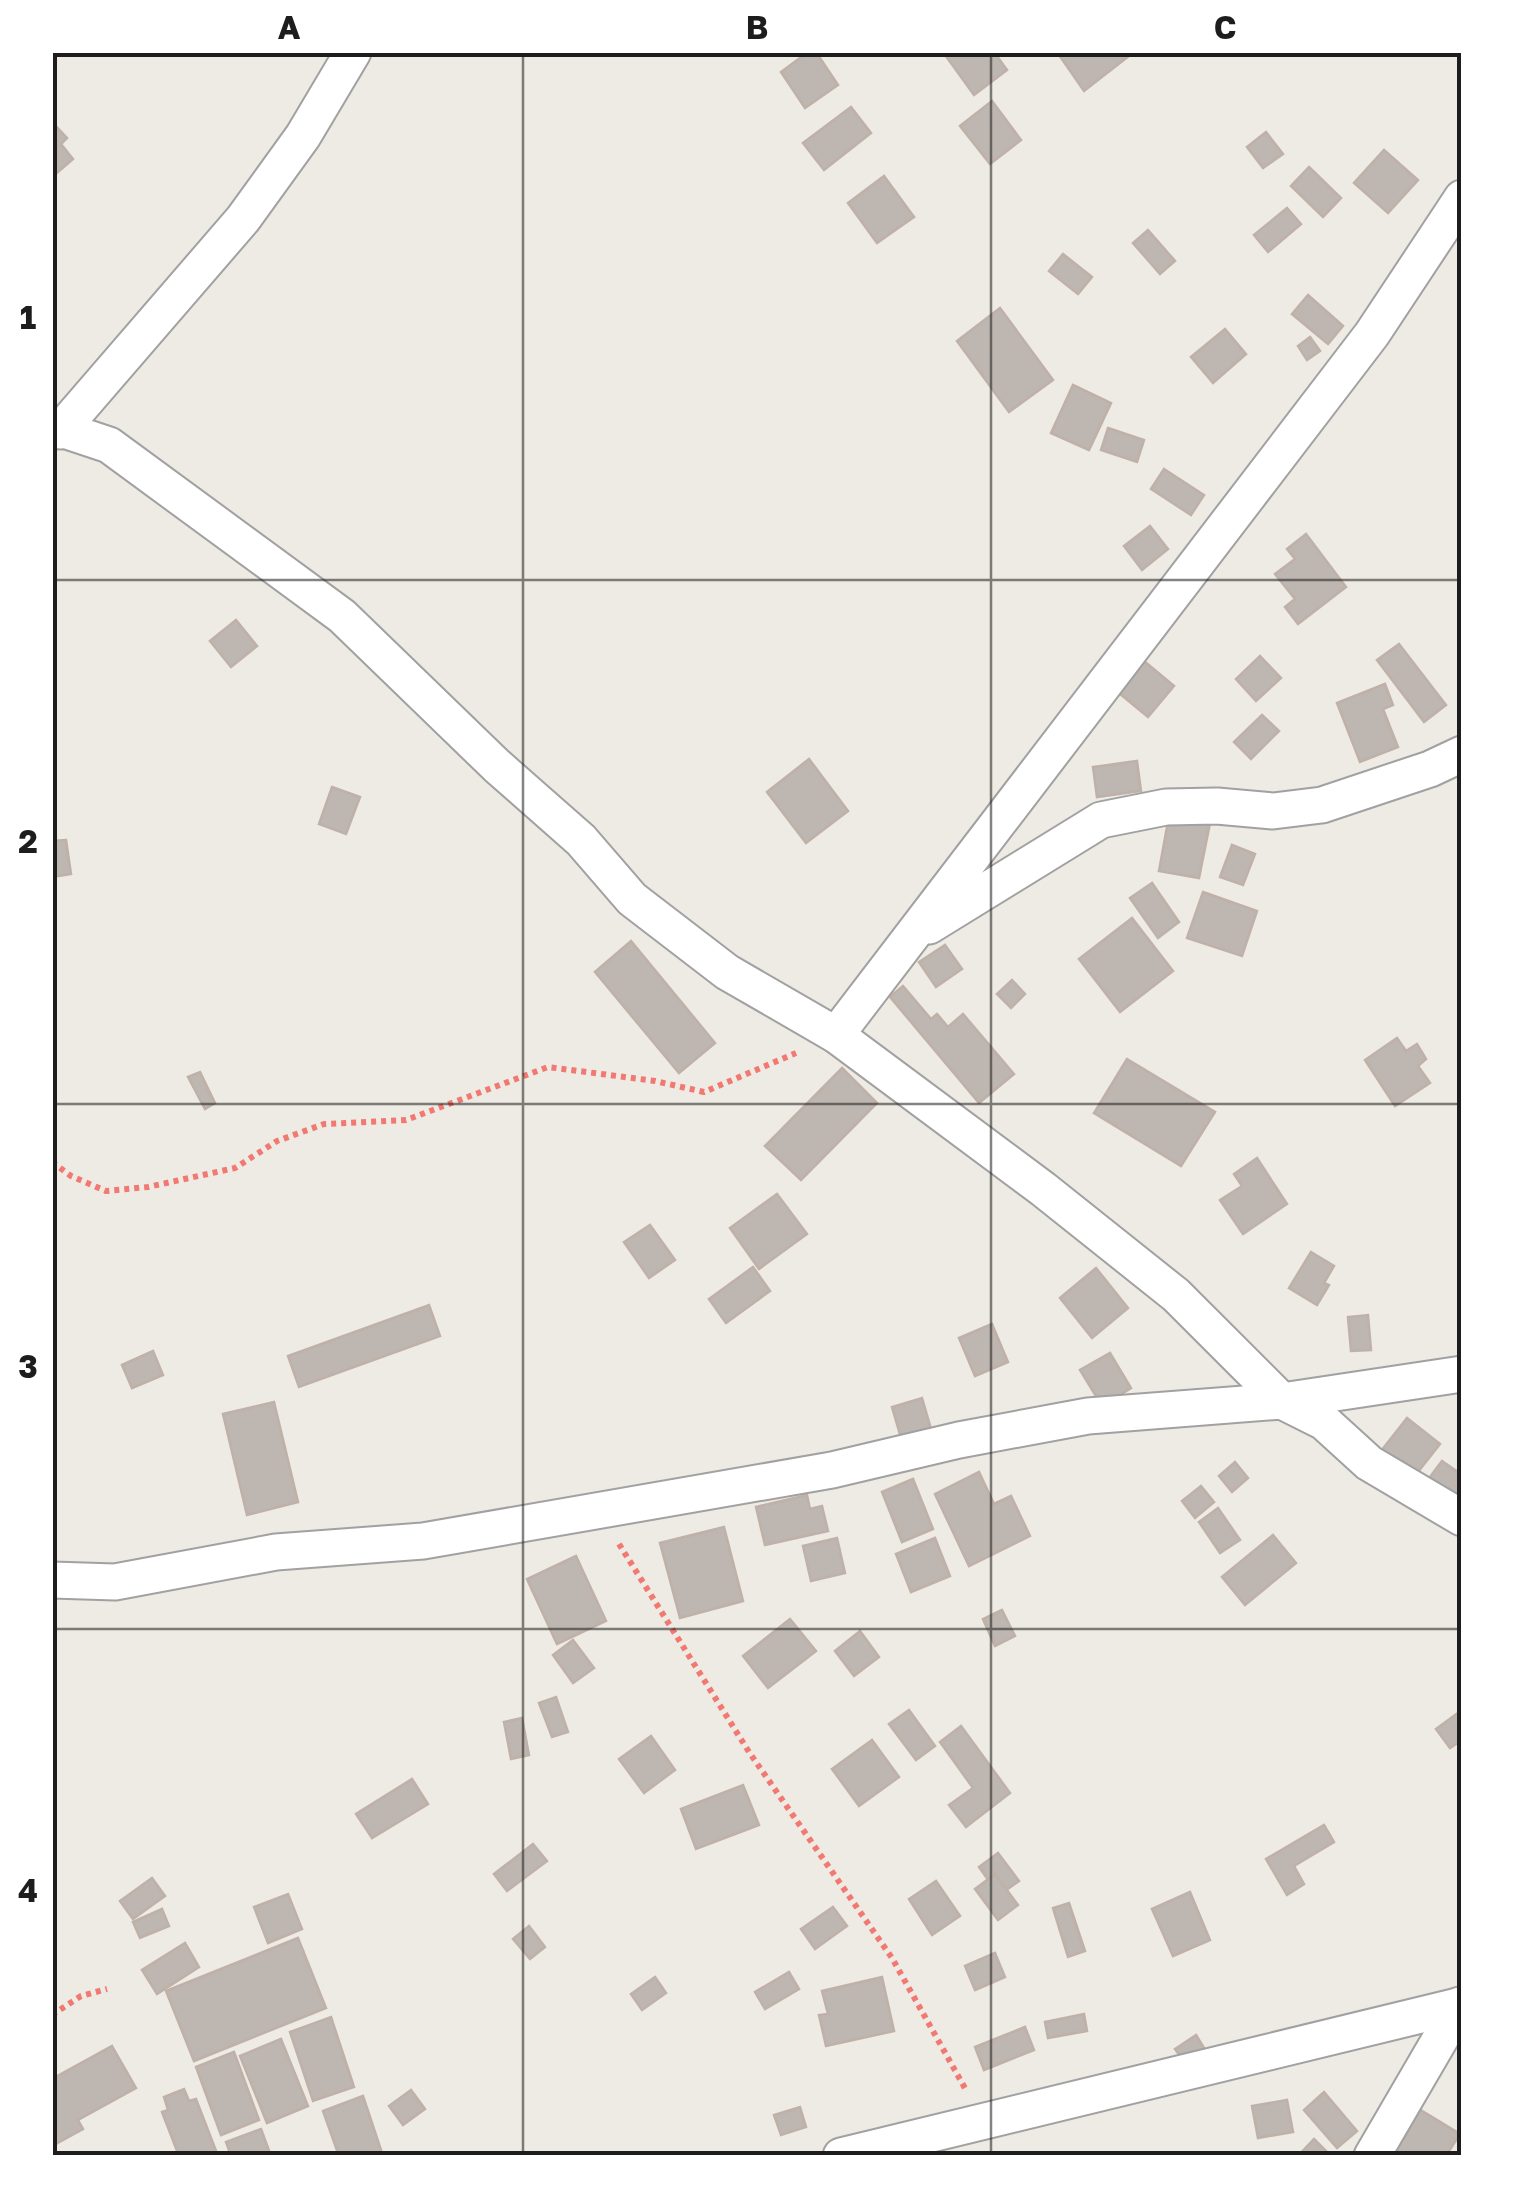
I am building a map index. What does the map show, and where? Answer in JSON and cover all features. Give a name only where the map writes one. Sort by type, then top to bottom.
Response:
[{"type":"street","points":[[353,52],[303,136],[242,219],[56,429],[108,446],[342,616],[580,840],[632,898],[727,972],[836,1035],[1043,1189],[1176,1295],[1282,1401],[1324,1422],[1370,1463],[1462,1518]]},
{"type":"street","points":[[836,1035],[1372,334],[1462,198]]},
{"type":"street","points":[[908,939],[1101,820],[1166,807],[1218,806],[1273,812],[1322,805],[1430,770],[1462,754]]},
{"type":"street","points":[[52,1580],[115,1582],[248,1556],[423,1541],[832,1470],[959,1440],[1088,1416],[1282,1401],[1462,1374]]},
{"type":"street","points":[[841,2156],[1461,2005]]},
{"type":"street","points":[[1372,2156],[1461,2005]]},
{"type":"path","points":[[52,1162],[71,1176],[106,1191],[148,1187],[235,1168],[277,1141],[310,1128],[406,1120],[548,1068],[655,1081],[704,1092],[836,1035]]},
{"type":"path","points":[[597,1509],[749,1752],[892,1958],[984,2123]]},
{"type":"path","points":[[52,2015],[81,1996],[107,1990]]},
{"type":"building","points":[[808,52],[816,52],[838,85],[805,108],[781,72]]},
{"type":"building","points":[[943,52],[994,52],[1007,70],[974,95]]},
{"type":"building","points":[[1057,52],[1134,52],[1084,91]]},
{"type":"building","points":[[992,101],[1021,140],[990,164],[960,126]]},
{"type":"building","points":[[851,107],[871,133],[824,170],[803,143]]},
{"type":"building","points":[[52,122],[67,138],[61,144],[73,159],[52,177]]},
{"type":"building","points":[[1266,132],[1283,154],[1263,168],[1247,147]]},
{"type":"building","points":[[1384,150],[1418,180],[1388,213],[1354,183]]},
{"type":"building","points":[[1309,167],[1341,198],[1323,217],[1291,186]]},
{"type":"building","points":[[884,176],[914,217],[877,243],[848,203]]},
{"type":"building","points":[[1287,208],[1301,224],[1268,252],[1254,235]]},
{"type":"building","points":[[1148,230],[1175,261],[1160,274],[1133,243]]},
{"type":"building","points":[[1063,254],[1092,277],[1078,294],[1049,271]]},
{"type":"building","points":[[1308,295],[1343,326],[1328,344],[1292,314]]},
{"type":"building","points":[[1000,308],[1053,380],[1009,412],[957,341]]},
{"type":"building","points":[[1225,329],[1246,354],[1213,383],[1191,357]]},
{"type":"building","points":[[1310,337],[1320,351],[1307,360],[1298,346]]},
{"type":"building","points":[[1073,385],[1111,403],[1089,450],[1051,433]]},
{"type":"building","points":[[1108,428],[1144,440],[1137,462],[1101,450]]},
{"type":"building","points":[[1164,469],[1204,495],[1191,515],[1151,489]]},
{"type":"building","points":[[1150,526],[1168,549],[1142,570],[1124,546]]},
{"type":"building","points":[[1306,534],[1346,587],[1298,624],[1285,607],[1295,599],[1275,574],[1295,559],[1287,549]]},
{"type":"building","points":[[236,620],[257,646],[231,667],[210,641]]},
{"type":"building","points":[[1399,644],[1446,705],[1424,722],[1377,660]]},
{"type":"building","points":[[1260,656],[1281,678],[1256,701],[1236,679]]},
{"type":"building","points":[[1144,661],[1174,686],[1148,717],[1119,693]]},
{"type":"building","points":[[1385,684],[1393,705],[1383,709],[1398,747],[1360,762],[1337,703]]},
{"type":"building","points":[[1262,715],[1279,731],[1251,759],[1234,742]]},
{"type":"building","points":[[809,759],[848,811],[806,843],[767,792]]},
{"type":"building","points":[[1137,761],[1141,791],[1097,797],[1093,767]]},
{"type":"building","points":[[332,787],[360,797],[346,834],[319,824]]},
{"type":"building","points":[[1169,816],[1210,823],[1199,878],[1159,871]]},
{"type":"building","points":[[66,840],[71,874],[52,877],[52,841]]},
{"type":"building","points":[[1232,845],[1255,854],[1243,885],[1220,877]]},
{"type":"building","points":[[1152,883],[1179,922],[1158,938],[1130,898]]},
{"type":"building","points":[[1203,892],[1257,911],[1242,956],[1187,938]]},
{"type":"building","points":[[1132,918],[1173,971],[1120,1012],[1079,959]]},
{"type":"building","points":[[631,941],[715,1043],[679,1073],[595,972]]},
{"type":"building","points":[[945,945],[962,969],[936,987],[919,962]]},
{"type":"building","points":[[1012,980],[1025,994],[1011,1008],[997,994]]},
{"type":"building","points":[[903,986],[931,1019],[937,1014],[948,1027],[963,1014],[1014,1074],[979,1103],[890,997]]},
{"type":"building","points":[[1397,1038],[1406,1051],[1417,1044],[1426,1059],[1418,1066],[1430,1083],[1395,1106],[1365,1060]]},
{"type":"building","points":[[1127,1059],[1215,1112],[1181,1166],[1094,1113]]},
{"type":"building","points":[[842,1068],[877,1103],[801,1180],[765,1146]]},
{"type":"building","points":[[200,1072],[215,1103],[205,1109],[188,1077]]},
{"type":"building","points":[[1257,1158],[1287,1204],[1243,1234],[1220,1200],[1242,1186],[1234,1174]]},
{"type":"building","points":[[777,1194],[807,1234],[759,1269],[730,1228]]},
{"type":"building","points":[[650,1225],[675,1260],[649,1278],[624,1242]]},
{"type":"building","points":[[1311,1252],[1334,1266],[1324,1283],[1329,1285],[1317,1305],[1289,1288]]},
{"type":"building","points":[[753,1267],[770,1291],[726,1323],[709,1299]]},
{"type":"building","points":[[1096,1268],[1128,1308],[1092,1338],[1060,1298]]},
{"type":"building","points":[[429,1305],[440,1336],[299,1387],[288,1356]]},
{"type":"building","points":[[1368,1315],[1371,1350],[1351,1351],[1348,1317]]},
{"type":"building","points":[[992,1324],[1008,1362],[975,1376],[959,1338]]},
{"type":"building","points":[[153,1351],[163,1375],[132,1388],[122,1365]]},
{"type":"building","points":[[1110,1353],[1131,1388],[1102,1406],[1080,1370]]},
{"type":"building","points":[[922,1398],[931,1429],[901,1438],[892,1407]]},
{"type":"building","points":[[274,1402],[298,1502],[247,1515],[223,1414]]},
{"type":"building","points":[[1407,1418],[1440,1444],[1414,1477],[1381,1451]]},
{"type":"building","points":[[1442,1461],[1462,1475],[1462,1505],[1427,1481]]},
{"type":"building","points":[[1235,1462],[1248,1478],[1232,1492],[1219,1476]]},
{"type":"building","points":[[979,1472],[994,1504],[1011,1496],[1030,1536],[969,1566],[935,1494]]},
{"type":"building","points":[[913,1479],[933,1529],[902,1542],[882,1492]]},
{"type":"building","points":[[1201,1486],[1214,1502],[1195,1518],[1182,1501]]},
{"type":"building","points":[[807,1495],[810,1509],[822,1506],[828,1531],[765,1545],[756,1507]]},
{"type":"building","points":[[1218,1508],[1240,1540],[1220,1553],[1199,1522]]},
{"type":"building","points":[[724,1527],[743,1601],[680,1618],[660,1543]]},
{"type":"building","points":[[1273,1535],[1296,1563],[1245,1605],[1222,1577]]},
{"type":"building","points":[[837,1538],[845,1573],[811,1581],[803,1546]]},
{"type":"building","points":[[935,1538],[950,1576],[911,1592],[896,1554]]},
{"type":"building","points":[[576,1556],[606,1621],[557,1644],[527,1579]]},
{"type":"building","points":[[1002,1610],[1015,1636],[995,1646],[983,1619]]},
{"type":"building","points":[[790,1619],[816,1651],[768,1688],[743,1656]]},
{"type":"building","points":[[860,1631],[879,1657],[854,1676],[835,1651]]},
{"type":"building","points":[[573,1640],[594,1668],[573,1683],[553,1655]]},
{"type":"building","points":[[556,1697],[568,1732],[552,1737],[539,1703]]},
{"type":"building","points":[[909,1710],[935,1746],[916,1760],[889,1724]]},
{"type":"building","points":[[1462,1710],[1462,1740],[1450,1748],[1436,1729]]},
{"type":"building","points":[[522,1718],[529,1755],[511,1759],[504,1722]]},
{"type":"building","points":[[961,1726],[1010,1793],[966,1827],[949,1805],[973,1788],[940,1742]]},
{"type":"building","points":[[651,1736],[675,1770],[644,1793],[619,1759]]},
{"type":"building","points":[[872,1740],[899,1777],[859,1806],[832,1769]]},
{"type":"building","points":[[412,1779],[428,1804],[372,1838],[356,1814]]},
{"type":"building","points":[[743,1785],[759,1825],[696,1849],[681,1809]]},
{"type":"building","points":[[1324,1825],[1334,1842],[1294,1866],[1304,1884],[1287,1895],[1266,1859]]},
{"type":"building","points":[[533,1844],[547,1861],[507,1891],[494,1874]]},
{"type":"building","points":[[998,1853],[1019,1881],[999,1895],[979,1867]]},
{"type":"building","points":[[995,1874],[1018,1905],[998,1920],[975,1889]]},
{"type":"building","points":[[152,1878],[165,1896],[133,1919],[120,1901]]},
{"type":"building","points":[[936,1881],[960,1916],[932,1935],[909,1899]]},
{"type":"building","points":[[1190,1892],[1210,1940],[1173,1956],[1152,1909]]},
{"type":"building","points":[[288,1894],[302,1929],[268,1943],[254,1907]]},
{"type":"building","points":[[1069,1903],[1085,1951],[1068,1957],[1053,1908]]},
{"type":"building","points":[[833,1907],[847,1926],[815,1949],[801,1929]]},
{"type":"building","points":[[162,1909],[169,1926],[140,1938],[133,1922]]},
{"type":"building","points":[[529,1926],[545,1947],[530,1959],[513,1939]]},
{"type":"building","points":[[298,1938],[326,2008],[194,2061],[166,1991]]},
{"type":"building","points":[[185,1943],[199,1967],[157,1994],[142,1970]]},
{"type":"building","points":[[995,1953],[1005,1977],[975,1990],[965,1966]]},
{"type":"building","points":[[789,1972],[799,1989],[765,2009],[755,1992]]},
{"type":"building","points":[[655,1977],[666,1993],[642,2010],[631,1994]]},
{"type":"building","points":[[882,1977],[894,2031],[826,2046],[819,2015],[828,2014],[822,1991]]},
{"type":"building","points":[[1084,2014],[1087,2031],[1048,2038],[1045,2022]]},
{"type":"building","points":[[331,2017],[354,2087],[313,2101],[290,2032]]},
{"type":"building","points":[[1025,2027],[1034,2050],[984,2070],[975,2047]]},
{"type":"building","points":[[1196,2035],[1206,2051],[1186,2064],[1175,2049]]},
{"type":"building","points":[[281,2039],[308,2106],[267,2123],[240,2056]]},
{"type":"building","points":[[112,2046],[136,2088],[78,2120],[83,2129],[54,2145],[52,2079]]},
{"type":"building","points":[[234,2052],[259,2120],[221,2135],[196,2067]]},
{"type":"building","points":[[184,2089],[189,2101],[196,2099],[218,2156],[179,2156],[162,2112],[168,2110],[164,2097]]},
{"type":"building","points":[[411,2090],[425,2109],[403,2125],[389,2106]]},
{"type":"building","points":[[1324,2092],[1357,2131],[1337,2148],[1304,2110]]},
{"type":"building","points":[[363,2096],[383,2156],[339,2156],[323,2111]]},
{"type":"building","points":[[1287,2100],[1293,2132],[1258,2138],[1252,2106]]},
{"type":"building","points":[[800,2107],[806,2127],[781,2135],[774,2115]]},
{"type":"building","points":[[1419,2109],[1460,2134],[1446,2156],[1389,2156]]},
{"type":"building","points":[[261,2129],[271,2156],[231,2156],[226,2142]]},
{"type":"building","points":[[1314,2139],[1331,2156],[1298,2156]]}]
